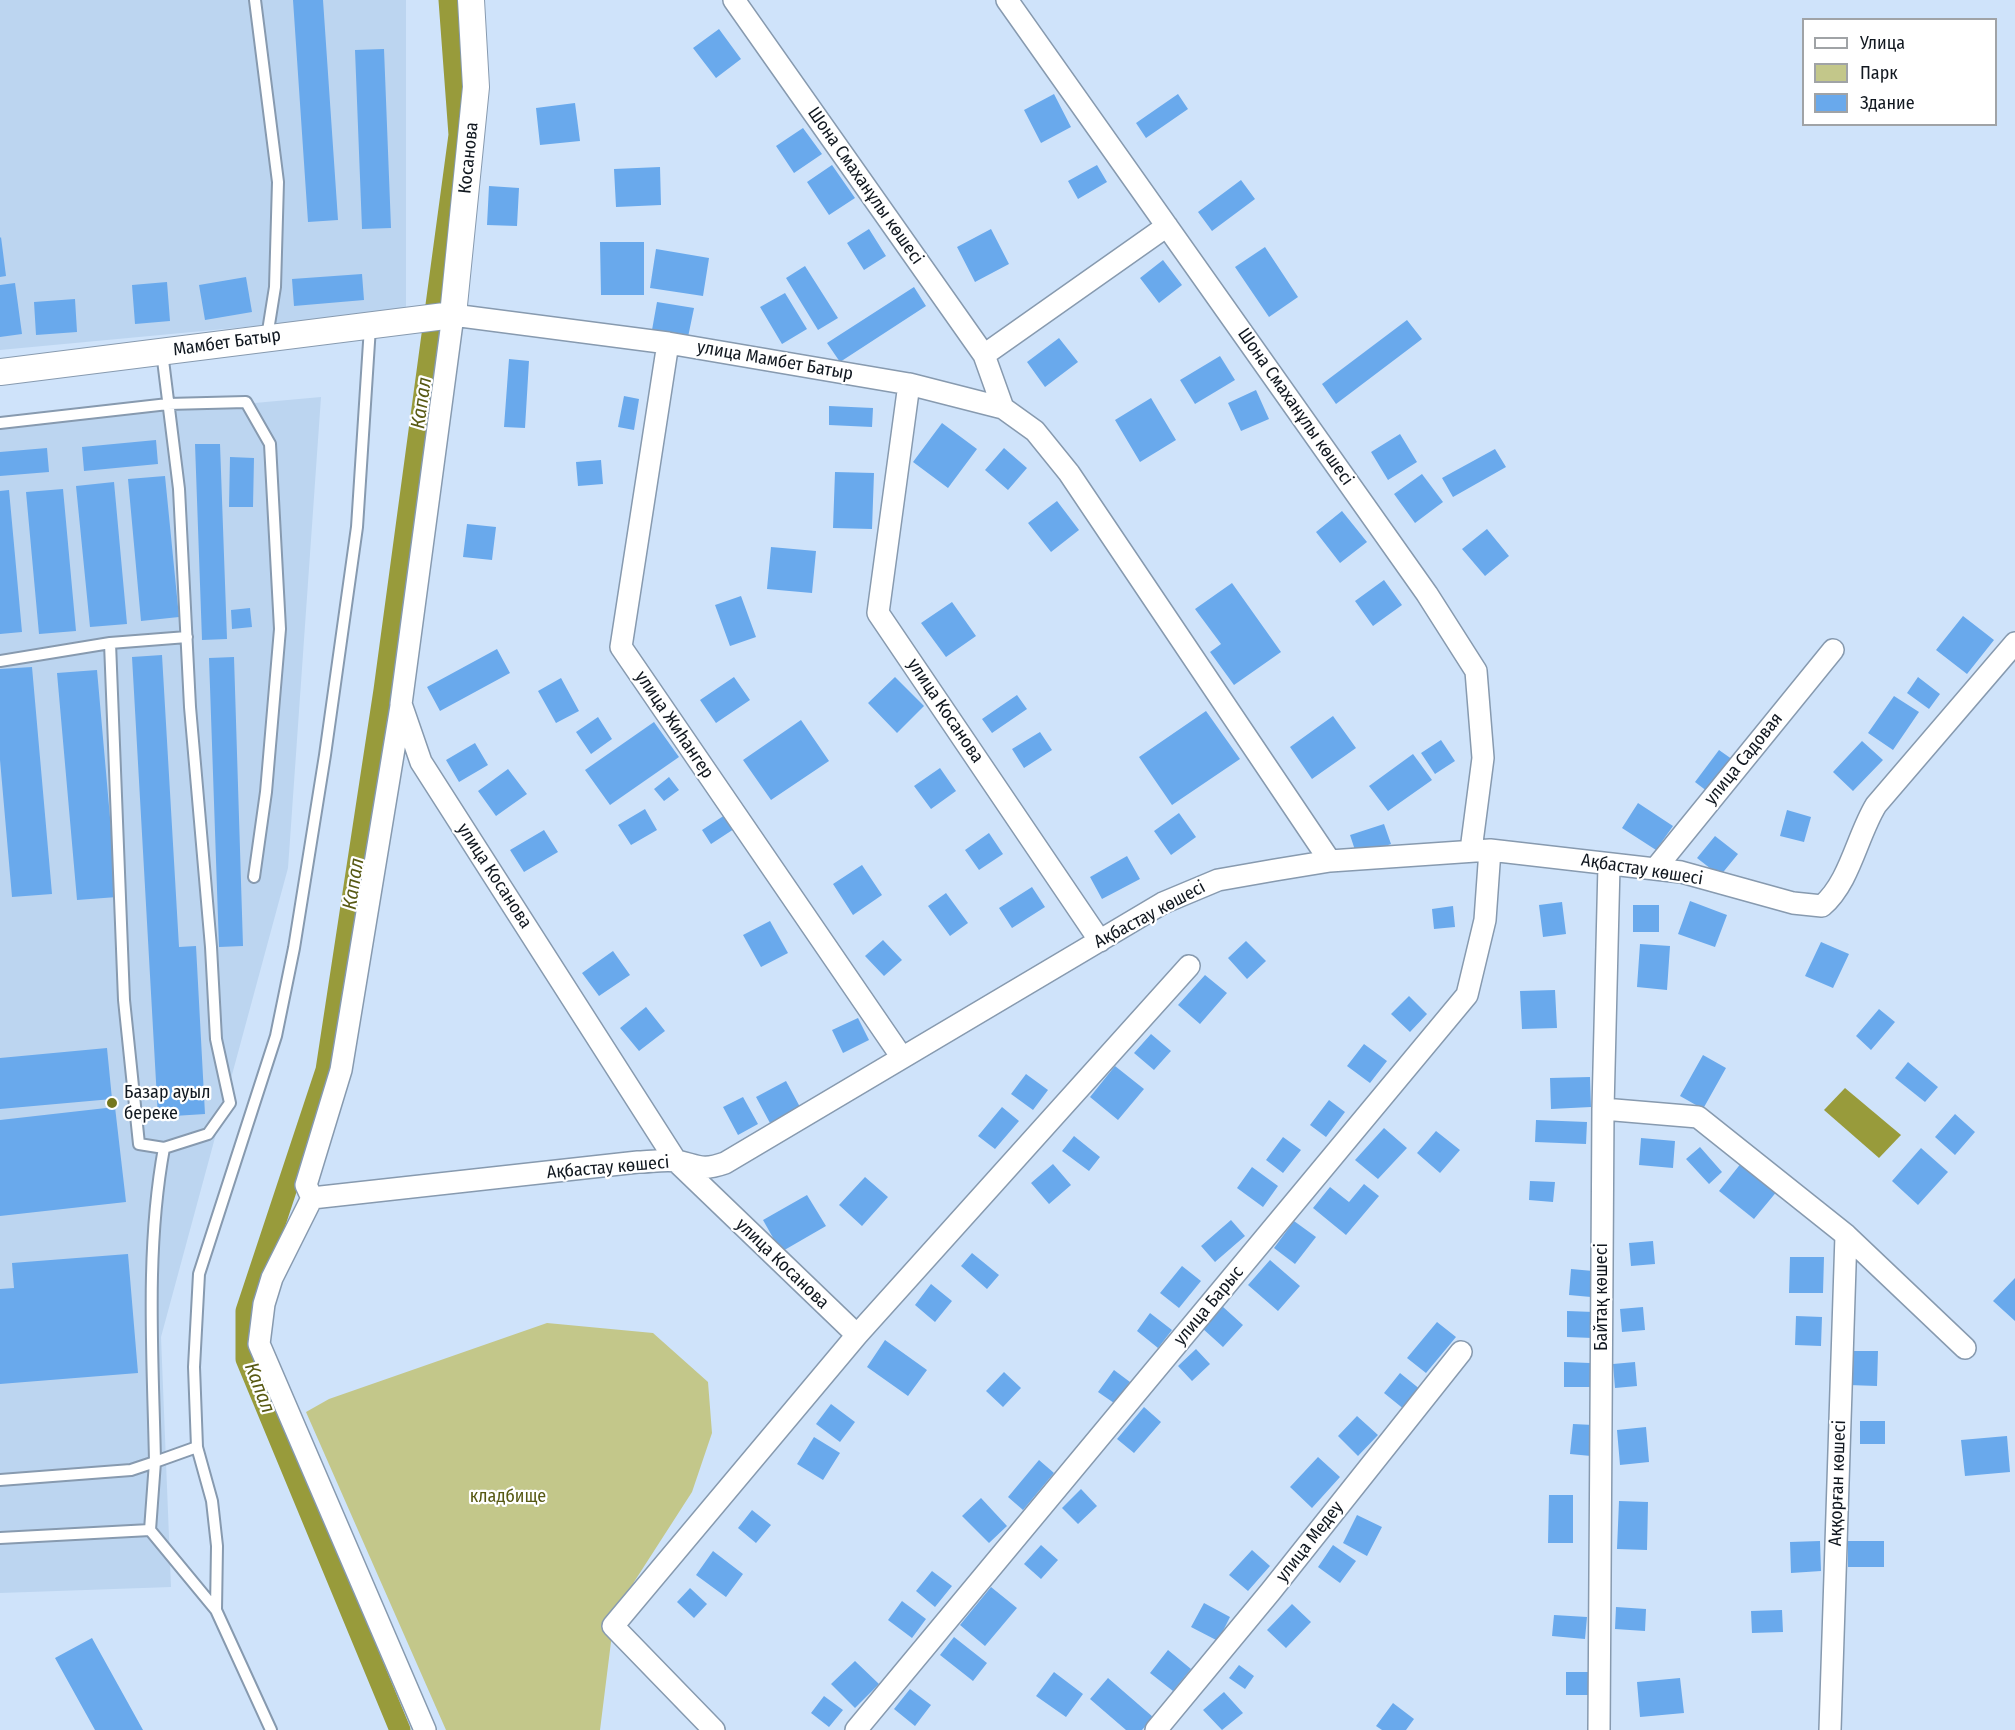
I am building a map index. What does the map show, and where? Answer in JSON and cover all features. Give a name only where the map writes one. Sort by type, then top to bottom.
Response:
[{"type":"street","name":"Косанова","points":[[453,315],[476,87],[471,0]]},
{"type":"street","name":"Шона Смаханұлы көшесі","points":[[734,0],[984,355],[1003,408]]},
{"type":"street","name":"Шона Смаханұлы көшесі","points":[[1007,0],[1427,594],[1476,671],[1483,758],[1481,850]]},
{"type":"street","points":[[984,355],[1167,226]]},
{"type":"street","name":"Мамбет Батыр","points":[[0,372],[453,315]]},
{"type":"street","name":"улица Мамбет Батыр","points":[[453,315],[668,344],[909,384],[1003,408],[1035,431],[1069,473],[1330,861]]},
{"type":"street","name":"улица Косанова","points":[[453,315],[401,704],[421,762],[676,1161],[857,1335]]},
{"type":"street","name":"улица Жиhангер","points":[[668,344],[621,647],[901,1056]]},
{"type":"street","name":"улица Косанова","points":[[909,384],[878,613],[1100,940]]},
{"type":"street","name":"Ақбастау көшесі","points":[[312,1198],[638,1162],[676,1161],[702,1169],[725,1162],[1163,903],[1210,883],[1330,861],[1481,850],[1681,872],[1793,903],[1822,906],[1830,899],[1842,879],[1865,822],[1876,805],[2015,643]]},
{"type":"street","name":"улица Садовая","points":[[1655,869],[1833,650]]},
{"type":"street","points":[[401,704],[341,1070],[306,1185],[312,1198],[272,1278],[264,1304],[259,1344],[425,1730]]},
{"type":"street","name":"улица Барыс","points":[[856,1730],[1467,995],[1485,920],[1481,850]]},
{"type":"street","name":"Байтақ көшесі","points":[[1599,1730],[1603,1109],[1609,865]]},
{"type":"street","points":[[714,1730],[614,1626],[857,1335],[1189,966]]},
{"type":"street","points":[[1603,1109],[1698,1117],[1846,1235],[1965,1347]]},
{"type":"street","name":"Аққорған көшесі","points":[[1830,1730],[1846,1235]]},
{"type":"street","name":"улица Медеу","points":[[1156,1730],[1271,1591],[1461,1352]]},
{"type":"lane","points":[[255,0],[278,182],[275,287],[267,337]]},
{"type":"lane","points":[[216,1610],[217,1546],[212,1501],[197,1447],[194,1367],[199,1274],[276,1036],[294,948],[325,755],[357,527],[370,327]]},
{"type":"lane","points":[[110,643],[124,1000],[139,1144],[164,1148],[208,1134],[230,1102],[216,1039],[211,947],[190,707],[179,489],[162,352]]},
{"type":"lane","points":[[0,423],[168,404],[246,402],[270,444],[280,629],[266,792],[254,877]]},
{"type":"lane","points":[[0,661],[110,643],[187,637]]},
{"type":"lane","points":[[164,1148],[156,1196],[152,1263],[154,1462],[150,1530],[216,1610],[271,1730]]},
{"type":"lane","points":[[0,1480],[132,1470],[197,1447]]},
{"type":"lane","points":[[0,1538],[150,1530]]},
{"type":"shaded area","points":[[0,0],[406,0],[406,312],[0,350]]},
{"type":"shaded area","name":"Базар ауыл береке","points":[[321,397],[288,868],[161,1337],[171,1587],[0,1593],[0,426]]},
{"type":"shaded area","points":[[1845,1088],[1901,1135],[1879,1158],[1824,1110]]},
{"type":"green space","name":"кладбище","points":[[547,1323],[653,1333],[708,1382],[712,1433],[692,1492],[634,1582],[613,1626],[600,1730],[446,1730],[306,1412],[329,1399]]},
{"type":"building","points":[[293,0],[323,0],[338,220],[308,222]]},
{"type":"building","points":[[719,29],[741,59],[716,78],[693,48]]},
{"type":"building","points":[[384,49],[391,228],[362,229],[355,50]]},
{"type":"building","points":[[1054,94],[1071,127],[1041,143],[1024,110]]},
{"type":"building","points":[[1178,94],[1188,109],[1146,138],[1136,123]]},
{"type":"building","points":[[575,103],[580,141],[540,145],[536,108]]},
{"type":"building","points":[[803,128],[822,154],[794,173],[776,146]]},
{"type":"building","points":[[832,165],[855,198],[829,215],[807,182]]},
{"type":"building","points":[[1097,165],[1107,182],[1078,199],[1068,181]]},
{"type":"building","points":[[660,167],[661,205],[616,207],[614,169]]},
{"type":"building","points":[[1241,180],[1255,199],[1212,231],[1198,212]]},
{"type":"building","points":[[489,186],[519,188],[517,226],[487,225]]},
{"type":"building","points":[[869,229],[886,256],[864,270],[847,243]]},
{"type":"building","points":[[991,229],[1009,264],[975,282],[957,247]]},
{"type":"building","points":[[0,238],[6,276],[0,277]]},
{"type":"building","points":[[600,242],[644,242],[644,295],[601,295]]},
{"type":"building","points":[[1265,247],[1298,297],[1269,317],[1235,267]]},
{"type":"building","points":[[656,249],[709,258],[703,296],[650,288]]},
{"type":"building","points":[[1163,260],[1182,285],[1159,303],[1140,278]]},
{"type":"building","points":[[805,266],[838,318],[818,330],[786,278]]},
{"type":"building","points":[[362,274],[364,300],[294,306],[292,279]]},
{"type":"building","points":[[246,277],[252,312],[205,320],[199,285]]},
{"type":"building","points":[[167,282],[170,321],[135,324],[132,285]]},
{"type":"building","points":[[15,283],[22,334],[0,337],[0,285]]},
{"type":"building","points":[[914,287],[926,306],[840,362],[827,343]]},
{"type":"building","points":[[785,293],[807,329],[782,344],[760,307]]},
{"type":"building","points":[[75,299],[77,332],[36,335],[34,302]]},
{"type":"building","points":[[657,302],[694,308],[688,337],[652,330]]},
{"type":"building","points":[[1407,320],[1422,339],[1336,404],[1322,384]]},
{"type":"building","points":[[1059,338],[1078,362],[1045,387],[1027,362]]},
{"type":"building","points":[[1220,356],[1235,380],[1195,404],[1180,380]]},
{"type":"building","points":[[509,359],[529,361],[525,428],[504,427]]},
{"type":"building","points":[[1256,390],[1269,419],[1241,431],[1228,403]]},
{"type":"building","points":[[624,396],[639,399],[634,430],[618,427]]},
{"type":"building","points":[[1151,398],[1176,440],[1140,462],[1115,420]]},
{"type":"building","points":[[829,406],[873,408],[872,427],[829,425]]},
{"type":"building","points":[[942,423],[977,449],[948,488],[913,462]]},
{"type":"building","points":[[1400,434],[1417,462],[1388,480],[1371,452]]},
{"type":"building","points":[[156,440],[158,464],[84,471],[82,447]]},
{"type":"building","points":[[195,444],[220,444],[227,639],[202,640]]},
{"type":"building","points":[[47,448],[49,472],[0,476],[0,452]]},
{"type":"building","points":[[1004,448],[1027,468],[1008,490],[985,470]]},
{"type":"building","points":[[1495,449],[1506,467],[1453,497],[1442,478]]},
{"type":"building","points":[[230,457],[254,458],[253,507],[229,507]]},
{"type":"building","points":[[601,460],[603,484],[578,486],[576,462]]},
{"type":"building","points":[[835,472],[874,473],[872,529],[833,528]]},
{"type":"building","points":[[1422,474],[1443,502],[1415,523],[1394,494]]},
{"type":"building","points":[[165,476],[179,617],[141,621],[128,479]]},
{"type":"building","points":[[114,482],[127,624],[90,627],[76,486]]},
{"type":"building","points":[[63,489],[76,631],[39,634],[26,492]]},
{"type":"building","points":[[9,490],[22,632],[0,634],[0,491]]},
{"type":"building","points":[[1057,501],[1079,530],[1051,552],[1028,523]]},
{"type":"building","points":[[1342,511],[1367,542],[1340,563],[1316,532]]},
{"type":"building","points":[[467,524],[496,527],[492,560],[463,557]]},
{"type":"building","points":[[1487,529],[1509,556],[1485,576],[1462,549]]},
{"type":"building","points":[[771,547],[816,551],[812,593],[767,589]]},
{"type":"building","points":[[1384,580],[1402,605],[1373,626],[1355,601]]},
{"type":"building","points":[[1232,583],[1281,652],[1234,685],[1210,652],[1221,644],[1195,609]]},
{"type":"building","points":[[741,596],[756,637],[730,646],[715,605]]},
{"type":"building","points":[[952,602],[976,636],[946,657],[921,623]]},
{"type":"building","points":[[250,608],[252,627],[232,629],[231,610]]},
{"type":"building","points":[[1963,616],[1994,640],[1967,674],[1936,650]]},
{"type":"building","points":[[497,649],[510,673],[440,711],[427,687]]},
{"type":"building","points":[[162,655],[179,947],[196,946],[205,1114],[158,1117],[132,657]]},
{"type":"building","points":[[234,657],[243,946],[219,947],[209,658]]},
{"type":"building","points":[[32,667],[52,894],[12,897],[0,760],[0,669]]},
{"type":"building","points":[[97,670],[117,897],[77,900],[57,673]]},
{"type":"building","points":[[734,677],[750,700],[716,723],[700,700]]},
{"type":"building","points":[[895,677],[924,706],[897,733],[868,703]]},
{"type":"building","points":[[1918,677],[1940,694],[1929,709],[1907,693]]},
{"type":"building","points":[[561,678],[579,711],[556,723],[538,691]]},
{"type":"building","points":[[1017,695],[1027,709],[992,733],[982,719]]},
{"type":"building","points":[[1894,696],[1919,712],[1893,750],[1868,733]]},
{"type":"building","points":[[1206,711],[1240,759],[1172,805],[1139,757]]},
{"type":"building","points":[[1333,716],[1356,748],[1312,779],[1290,747]]},
{"type":"building","points":[[598,717],[612,739],[591,754],[576,732]]},
{"type":"building","points":[[801,720],[829,761],[771,800],[743,760]]},
{"type":"building","points":[[654,722],[679,757],[610,805],[585,770]]},
{"type":"building","points":[[1040,732],[1052,750],[1024,768],[1012,749]]},
{"type":"building","points":[[1441,740],[1455,761],[1435,774],[1421,753]]},
{"type":"building","points":[[1862,741],[1883,760],[1853,791],[1833,772]]},
{"type":"building","points":[[475,743],[488,765],[459,782],[446,760]]},
{"type":"building","points":[[1719,750],[1736,762],[1712,795],[1695,782]]},
{"type":"building","points":[[1413,754],[1432,780],[1388,811],[1369,786]]},
{"type":"building","points":[[940,768],[956,791],[931,809],[914,786]]},
{"type":"building","points":[[508,769],[527,794],[496,816],[478,791]]},
{"type":"building","points":[[669,777],[679,790],[664,801],[654,789]]},
{"type":"building","points":[[1638,803],[1673,826],[1656,850],[1622,828]]},
{"type":"building","points":[[645,809],[657,830],[631,845],[618,825]]},
{"type":"building","points":[[1787,810],[1811,817],[1804,842],[1780,836]]},
{"type":"building","points":[[1179,813],[1196,837],[1171,855],[1154,831]]},
{"type":"building","points":[[725,815],[734,829],[711,844],[702,830]]},
{"type":"building","points":[[1384,824],[1391,844],[1357,856],[1350,835]]},
{"type":"building","points":[[544,830],[558,852],[524,872],[510,850]]},
{"type":"building","points":[[989,833],[1003,854],[979,870],[965,850]]},
{"type":"building","points":[[1715,836],[1738,854],[1720,876],[1697,858]]},
{"type":"building","points":[[1127,856],[1140,879],[1102,899],[1090,877]]},
{"type":"building","points":[[862,865],[882,895],[853,915],[833,884]]},
{"type":"building","points":[[1032,887],[1045,907],[1012,928],[999,908]]},
{"type":"building","points":[[946,893],[968,923],[950,936],[928,906]]},
{"type":"building","points":[[1690,901],[1727,915],[1715,947],[1678,934]]},
{"type":"building","points":[[1562,902],[1566,934],[1543,937],[1539,905]]},
{"type":"building","points":[[1633,905],[1659,905],[1659,932],[1633,932]]},
{"type":"building","points":[[1453,906],[1455,927],[1434,929],[1432,909]]},
{"type":"building","points":[[770,921],[788,953],[761,967],[743,935]]},
{"type":"building","points":[[883,940],[902,960],[884,976],[865,956]]},
{"type":"building","points":[[1246,941],[1266,961],[1247,979],[1228,958]]},
{"type":"building","points":[[1821,942],[1849,954],[1833,988],[1805,976]]},
{"type":"building","points":[[1640,944],[1670,946],[1667,990],[1637,987]]},
{"type":"building","points":[[613,951],[630,975],[599,996],[582,973]]},
{"type":"building","points":[[1205,975],[1227,993],[1200,1024],[1178,1005]]},
{"type":"building","points":[[1555,990],[1557,1028],[1522,1029],[1520,991]]},
{"type":"building","points":[[1409,996],[1427,1014],[1410,1032],[1391,1014]]},
{"type":"building","points":[[646,1007],[665,1031],[639,1051],[620,1028]]},
{"type":"building","points":[[1879,1009],[1895,1022],[1871,1050],[1856,1036]]},
{"type":"building","points":[[858,1018],[869,1040],[843,1053],[832,1030]]},
{"type":"building","points":[[1151,1034],[1171,1051],[1154,1070],[1134,1053]]},
{"type":"building","points":[[1364,1044],[1387,1061],[1370,1083],[1347,1066]]},
{"type":"building","points":[[107,1048],[112,1099],[0,1109],[0,1058]]},
{"type":"building","points":[[1703,1055],[1726,1068],[1703,1109],[1680,1096]]},
{"type":"building","points":[[1908,1062],[1938,1087],[1925,1102],[1895,1078]]},
{"type":"building","points":[[1115,1066],[1144,1089],[1118,1120],[1090,1097]]},
{"type":"building","points":[[1026,1074],[1048,1090],[1033,1110],[1011,1094]]},
{"type":"building","points":[[1590,1077],[1591,1107],[1551,1109],[1550,1078]]},
{"type":"building","points":[[786,1081],[800,1107],[770,1123],[756,1097]]},
{"type":"building","points":[[743,1097],[758,1124],[738,1135],[723,1107]]},
{"type":"building","points":[[1329,1100],[1345,1112],[1326,1137],[1310,1125]]},
{"type":"building","points":[[115,1107],[126,1202],[0,1216],[0,1120]]},
{"type":"building","points":[[1002,1107],[1019,1121],[995,1149],[978,1136]]},
{"type":"building","points":[[1955,1114],[1975,1132],[1955,1155],[1935,1137]]},
{"type":"building","points":[[1536,1120],[1587,1122],[1586,1144],[1535,1142]]},
{"type":"building","points":[[1384,1128],[1407,1148],[1378,1179],[1355,1160]]},
{"type":"building","points":[[1436,1131],[1460,1150],[1440,1173],[1417,1153]]},
{"type":"building","points":[[1074,1136],[1100,1157],[1089,1171],[1062,1151]]},
{"type":"building","points":[[1283,1137],[1301,1150],[1283,1173],[1266,1160]]},
{"type":"building","points":[[1641,1138],[1675,1141],[1673,1168],[1639,1165]]},
{"type":"building","points":[[1700,1147],[1722,1172],[1709,1184],[1686,1159]]},
{"type":"building","points":[[1921,1148],[1948,1172],[1918,1205],[1892,1181]]},
{"type":"building","points":[[1742,1162],[1778,1190],[1754,1219],[1719,1191]]},
{"type":"building","points":[[1053,1164],[1071,1185],[1049,1204],[1031,1183]]},
{"type":"building","points":[[1252,1167],[1278,1186],[1263,1207],[1237,1188]]},
{"type":"building","points":[[865,1177],[888,1197],[862,1226],[839,1205]]},
{"type":"building","points":[[1530,1181],[1555,1182],[1553,1202],[1529,1200]]},
{"type":"building","points":[[1364,1184],[1379,1196],[1346,1235],[1313,1208],[1330,1187],[1349,1202]]},
{"type":"building","points":[[807,1195],[826,1226],[781,1252],[763,1220]]},
{"type":"building","points":[[1231,1220],[1245,1236],[1215,1262],[1201,1246]]},
{"type":"building","points":[[1294,1221],[1316,1237],[1295,1264],[1274,1248]]},
{"type":"building","points":[[1653,1241],[1655,1264],[1631,1266],[1629,1243]]},
{"type":"building","points":[[972,1253],[999,1275],[987,1289],[961,1266]]},
{"type":"building","points":[[128,1254],[138,1373],[0,1384],[0,1289],[14,1288],[12,1263]]},
{"type":"building","points":[[1790,1257],[1824,1257],[1823,1293],[1789,1293]]},
{"type":"building","points":[[1270,1260],[1300,1286],[1278,1311],[1248,1285]]},
{"type":"building","points":[[1182,1266],[1201,1281],[1179,1308],[1160,1293]]},
{"type":"building","points":[[1571,1269],[1593,1271],[1591,1297],[1569,1295]]},
{"type":"building","points":[[2015,1278],[2015,1321],[1993,1301]]},
{"type":"building","points":[[931,1284],[952,1301],[935,1322],[915,1305]]},
{"type":"building","points":[[1222,1306],[1243,1325],[1223,1347],[1202,1328]]},
{"type":"building","points":[[1643,1307],[1645,1330],[1622,1332],[1620,1309]]},
{"type":"building","points":[[1567,1311],[1594,1312],[1593,1338],[1567,1337]]},
{"type":"building","points":[[1150,1313],[1172,1330],[1158,1348],[1137,1331]]},
{"type":"building","points":[[1796,1316],[1822,1317],[1821,1346],[1795,1345]]},
{"type":"building","points":[[1437,1322],[1456,1337],[1426,1373],[1407,1358]]},
{"type":"building","points":[[885,1340],[927,1370],[908,1396],[867,1367]]},
{"type":"building","points":[[1196,1349],[1210,1364],[1192,1381],[1178,1366]]},
{"type":"building","points":[[1850,1351],[1878,1351],[1877,1386],[1849,1385]]},
{"type":"building","points":[[1564,1362],[1590,1363],[1590,1387],[1564,1387]]},
{"type":"building","points":[[1635,1362],[1637,1386],[1615,1388],[1613,1364]]},
{"type":"building","points":[[1114,1370],[1130,1382],[1114,1403],[1098,1392]]},
{"type":"building","points":[[1004,1372],[1021,1388],[1003,1407],[986,1391]]},
{"type":"building","points":[[1400,1373],[1421,1390],[1405,1410],[1384,1393]]},
{"type":"building","points":[[831,1404],[855,1422],[840,1442],[816,1424]]},
{"type":"building","points":[[1144,1407],[1161,1422],[1134,1453],[1117,1439]]},
{"type":"building","points":[[1357,1416],[1378,1435],[1358,1456],[1338,1436]]},
{"type":"building","points":[[1860,1421],[1885,1421],[1885,1444],[1860,1444]]},
{"type":"building","points":[[1573,1424],[1593,1425],[1591,1456],[1570,1454]]},
{"type":"building","points":[[1646,1427],[1649,1462],[1620,1465],[1617,1430]]},
{"type":"building","points":[[2007,1436],[2010,1472],[1965,1476],[1961,1440]]},
{"type":"building","points":[[814,1437],[840,1453],[823,1480],[797,1464]]},
{"type":"building","points":[[1318,1457],[1340,1477],[1312,1508],[1290,1487]]},
{"type":"building","points":[[1039,1460],[1054,1473],[1023,1510],[1008,1497]]},
{"type":"building","points":[[1081,1489],[1097,1506],[1078,1524],[1062,1508]]},
{"type":"building","points":[[1549,1495],[1573,1495],[1573,1543],[1548,1543]]},
{"type":"building","points":[[981,1498],[1007,1526],[989,1543],[962,1516]]},
{"type":"building","points":[[1619,1501],[1648,1502],[1647,1550],[1617,1549]]},
{"type":"building","points":[[752,1510],[771,1525],[756,1543],[738,1528]]},
{"type":"building","points":[[1357,1515],[1382,1527],[1367,1556],[1343,1543]]},
{"type":"building","points":[[1820,1541],[1821,1571],[1791,1573],[1790,1542]]},
{"type":"building","points":[[1848,1541],[1884,1541],[1884,1567],[1848,1567]]},
{"type":"building","points":[[1041,1545],[1058,1560],[1041,1579],[1024,1564]]},
{"type":"building","points":[[1333,1545],[1356,1561],[1340,1583],[1318,1567]]},
{"type":"building","points":[[1252,1550],[1270,1566],[1248,1591],[1229,1575]]},
{"type":"building","points":[[713,1551],[743,1574],[726,1597],[696,1575]]},
{"type":"building","points":[[932,1571],[952,1586],[935,1607],[916,1591]]},
{"type":"building","points":[[991,1587],[1017,1608],[985,1646],[960,1625]]},
{"type":"building","points":[[690,1588],[707,1604],[694,1618],[677,1602]]},
{"type":"building","points":[[902,1601],[926,1619],[912,1638],[888,1620]]},
{"type":"building","points":[[1204,1603],[1230,1617],[1218,1641],[1191,1627]]},
{"type":"building","points":[[1292,1604],[1311,1622],[1286,1648],[1267,1630]]},
{"type":"building","points":[[1616,1607],[1646,1609],[1645,1631],[1615,1629]]},
{"type":"building","points":[[1782,1610],[1783,1632],[1752,1633],[1751,1611]]},
{"type":"building","points":[[1554,1615],[1587,1617],[1585,1639],[1552,1636]]},
{"type":"building","points":[[954,1637],[987,1663],[973,1681],[940,1655]]},
{"type":"building","points":[[92,1638],[143,1730],[95,1730],[55,1658]]},
{"type":"building","points":[[1168,1650],[1191,1669],[1173,1691],[1150,1673]]},
{"type":"building","points":[[855,1661],[879,1684],[855,1708],[831,1684]]},
{"type":"building","points":[[1239,1665],[1254,1676],[1245,1689],[1229,1678]]},
{"type":"building","points":[[1054,1672],[1083,1694],[1066,1717],[1036,1696]]},
{"type":"building","points":[[1566,1672],[1591,1672],[1591,1695],[1566,1695]]},
{"type":"building","points":[[1108,1678],[1153,1717],[1142,1730],[1126,1730],[1090,1699]]},
{"type":"building","points":[[1680,1678],[1684,1713],[1640,1717],[1637,1682]]},
{"type":"building","points":[[910,1689],[931,1705],[915,1726],[894,1709]]},
{"type":"building","points":[[1224,1692],[1243,1713],[1222,1730],[1203,1710]]},
{"type":"building","points":[[824,1696],[843,1710],[829,1727],[811,1713]]},
{"type":"building","points":[[1393,1703],[1414,1719],[1406,1730],[1382,1730],[1376,1726]]},
{"type":"waterway","name":"Капал","points":[[400,1730],[246,1359],[246,1311],[326,1070],[384,690],[459,135],[449,0]]},
{"type":"place","name":"Базар ауыл береке","points":[[112,1103]]}]
